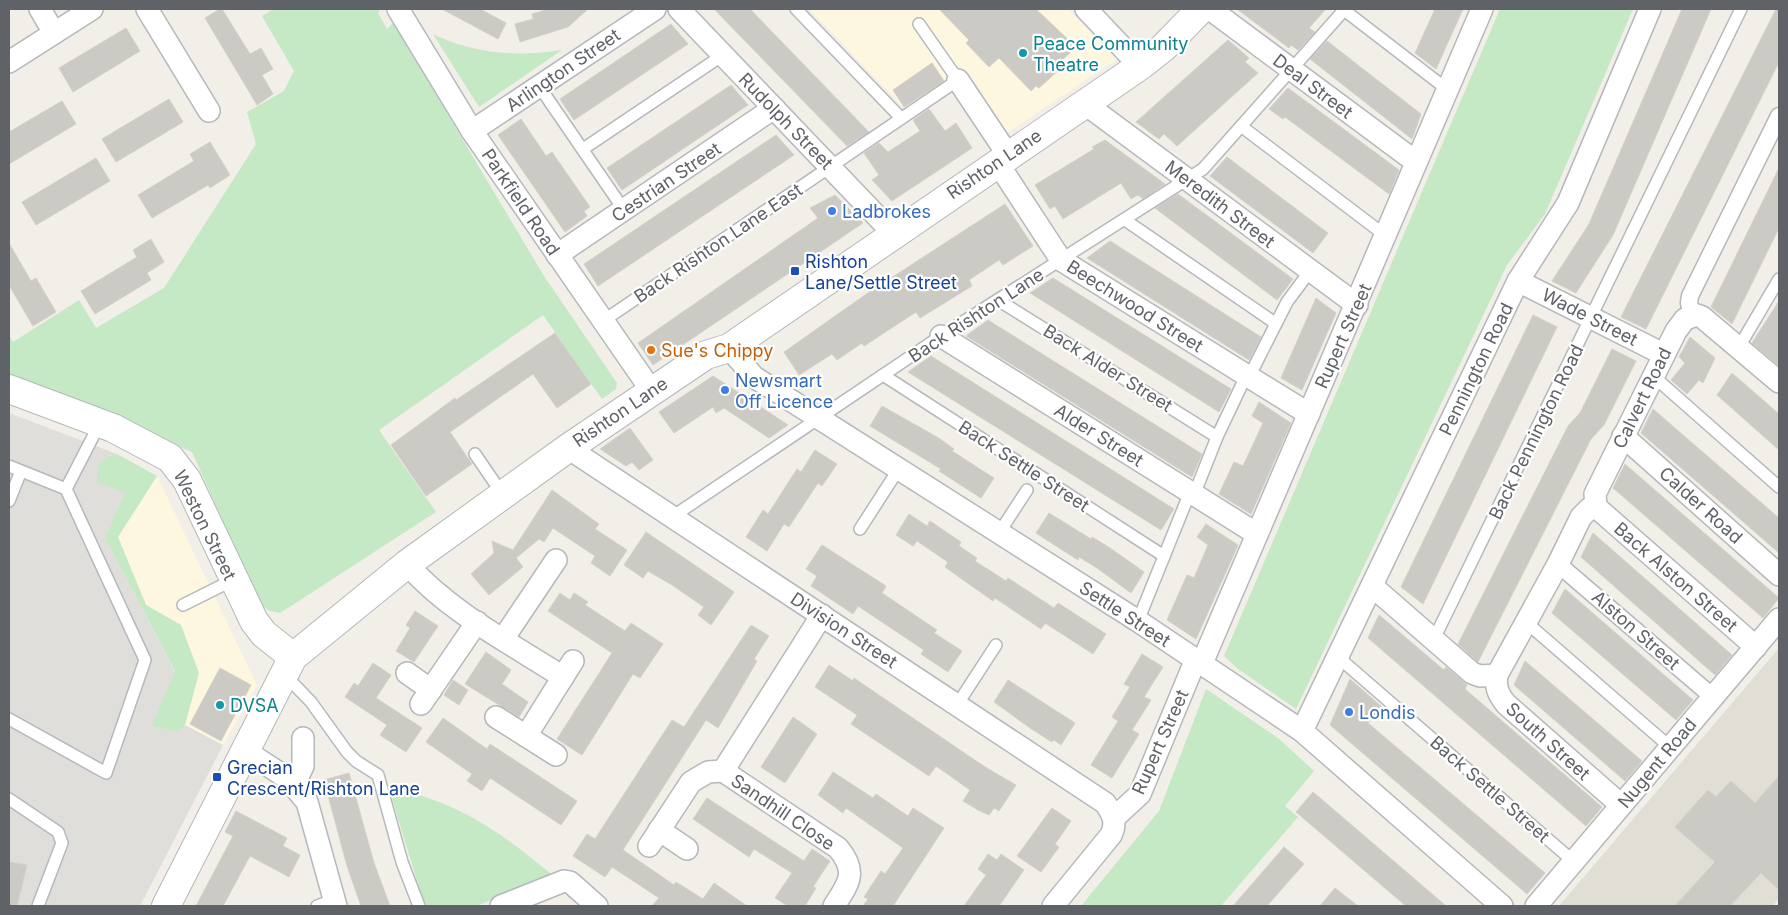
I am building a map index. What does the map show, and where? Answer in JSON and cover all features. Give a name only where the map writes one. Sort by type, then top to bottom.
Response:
[{"type":"street","points":[[40,9],[54,33]]},
{"type":"street","points":[[9,62],[92,9]]},
{"type":"street","points":[[147,9],[209,112]]},
{"type":"street","name":"Parkfield Road","points":[[398,9],[472,131],[651,390]]},
{"type":"street","name":"Arlington Street","points":[[472,131],[655,9]]},
{"type":"street","name":"Rudolph Street","points":[[679,9],[893,233]]},
{"type":"street","points":[[1086,9],[1140,66]]},
{"type":"street","name":"Rishton Lane","points":[[288,666],[407,564],[568,448],[651,390],[706,355],[729,348],[893,233],[1140,66],[1163,48],[1201,9]]},
{"type":"street","name":"Deal Street","points":[[1210,9],[1416,162]]},
{"type":"street","name":"Rupert Street","points":[[1114,818],[1140,794],[1204,664],[1256,534],[1386,236],[1482,9]]},
{"type":"street","name":"Pennington Road","points":[[1296,727],[1338,657],[1518,281],[1568,203],[1650,9]]},
{"type":"street","name":"Beechwood Street","points":[[958,80],[1061,260],[1309,414]]},
{"type":"street","name":"Meredith Street","points":[[1084,103],[1356,305]]},
{"type":"street","name":"Cestrian Street","points":[[557,255],[774,108]]},
{"type":"street","points":[[1779,116],[1690,296],[1689,303],[1692,316],[1702,317],[1779,382]]},
{"type":"street","name":"Wade Street","points":[[1518,281],[1663,354]]},
{"type":"street","name":"Calvert Road","points":[[1596,507],[1594,494],[1652,375],[1680,324],[1692,316]]},
{"type":"street","name":"Alder Street","points":[[941,336],[1256,534]]},
{"type":"street","name":"Settle Street","points":[[729,348],[754,377],[1138,621],[1296,727],[1502,906]]},
{"type":"street","name":"Weston Street","points":[[9,389],[100,423],[162,453],[176,464],[187,480],[254,621],[288,666]]},
{"type":"street","name":"Calder Road","points":[[1623,436],[1779,575]]},
{"type":"street","name":"Division Street","points":[[568,448],[1100,800],[1114,818]]},
{"type":"street","points":[[1372,586],[1472,673],[1480,676],[1498,675],[1581,517],[1590,508],[1596,507]]},
{"type":"street","name":"Back Alston Street","points":[[1596,507],[1756,647]]},
{"type":"street","points":[[503,639],[556,560]]},
{"type":"street","points":[[407,564],[430,588],[503,639],[568,669],[526,736]]},
{"type":"street","name":"Alston Street","points":[[1558,564],[1713,697]]},
{"type":"street","name":"Sandhill Close","points":[[723,771],[822,616]]},
{"type":"street","name":"Nugent Road","points":[[1536,906],[1779,619]]},
{"type":"street","points":[[407,673],[426,697],[477,622]]},
{"type":"street","points":[[166,906],[288,666]]},
{"type":"street","name":"South Street","points":[[1498,675],[1497,690],[1506,704],[1621,805]]},
{"type":"street","points":[[496,717],[556,755]]},
{"type":"street","points":[[294,785],[303,766],[303,738]]},
{"type":"street","points":[[244,750],[294,785],[307,802],[329,904]]},
{"type":"street","name":"Sandhill Close","points":[[687,850],[654,838],[690,782],[708,772],[723,771],[838,848],[851,871],[850,880],[834,906]]},
{"type":"street","points":[[1054,906],[1111,835],[1114,829],[1114,818]]},
{"type":"street","points":[[502,906],[559,882],[570,882],[597,906]]},
{"type":"lane","points":[[796,9],[901,118]]},
{"type":"lane","name":"Back Pennington Road","points":[[1434,639],[1741,9]]},
{"type":"lane","points":[[1344,10],[1448,90]]},
{"type":"lane","name":"Back Rishton Lane","points":[[672,517],[941,336],[1203,170],[1344,10]]},
{"type":"lane","points":[[919,24],[958,80]]},
{"type":"lane","points":[[583,149],[723,55]]},
{"type":"lane","name":"Back Rishton Lane East","points":[[603,321],[958,80]]},
{"type":"lane","points":[[539,86],[624,210]]},
{"type":"lane","points":[[1241,126],[1386,236]]},
{"type":"lane","points":[[1125,220],[1275,323]]},
{"type":"lane","points":[[1138,621],[1164,556],[1217,437],[1275,323],[1287,302],[1310,271]]},
{"type":"lane","points":[[1739,347],[1779,279]]},
{"type":"lane","name":"Back Alder Street","points":[[998,300],[1217,437]]},
{"type":"lane","name":"Back Settle Street","points":[[883,375],[1164,556]]},
{"type":"lane","points":[[1652,375],[1779,487]]},
{"type":"lane","points":[[66,489],[100,423]]},
{"type":"lane","points":[[475,454],[503,495]]},
{"type":"lane","points":[[9,466],[66,489],[146,660],[106,773],[9,719]]},
{"type":"lane","points":[[860,529],[898,470]]},
{"type":"lane","points":[[9,501],[21,471]]},
{"type":"lane","points":[[999,534],[1027,490]]},
{"type":"lane","points":[[183,605],[233,580]]},
{"type":"lane","points":[[1527,623],[1670,747]]},
{"type":"lane","points":[[957,705],[996,645]]},
{"type":"lane","name":"Back Settle Street","points":[[1338,657],[1573,861]]},
{"type":"lane","points":[[288,666],[347,752],[378,775],[402,862],[419,906]]},
{"type":"lane","points":[[9,799],[58,832],[62,843],[38,906]]},
{"type":"shaded area","points":[[809,9],[1068,9],[1117,59],[1007,133],[963,70],[905,109]]},
{"type":"shaded area","points":[[9,413],[117,454],[109,456],[125,492],[105,538],[175,672],[153,726],[177,732],[185,725],[223,745],[140,906],[9,906]]},
{"type":"shaded area","points":[[157,476],[257,685],[223,745],[185,725],[199,673],[181,625],[146,605],[118,537]]},
{"type":"shaded area","points":[[1779,648],[1779,898],[1773,906],[1559,906]]},
{"type":"green space","points":[[274,9],[380,9],[378,13],[387,29],[393,23],[544,276],[617,383],[616,389],[602,399],[543,315],[379,430],[436,512],[280,613],[270,611],[260,604],[192,452],[9,377],[9,335],[13,342],[79,300],[96,328],[164,288],[256,144],[247,112],[284,91],[294,71],[262,16]]},
{"type":"green space","points":[[1500,9],[1633,9],[1545,214],[1507,265],[1296,709],[1238,669],[1224,656]]},
{"type":"green space","points":[[433,34],[464,46],[496,52],[529,53],[562,50],[479,107]]},
{"type":"green space","points":[[117,454],[157,476],[118,537],[146,605],[181,625],[199,673],[185,725],[177,732],[152,726],[175,671],[105,538],[125,492],[97,482],[98,471],[100,463],[106,457]]},
{"type":"green space","points":[[1206,689],[1278,738],[1314,771],[1285,806],[1298,817],[1221,906],[1081,906],[1159,811]]},
{"type":"green space","points":[[396,788],[444,804],[478,821],[516,846],[551,874],[477,906],[427,906],[422,897],[390,792]]},
{"type":"building","points":[[222,9],[250,54],[261,48],[273,69],[262,75],[273,94],[257,105],[205,18]]},
{"type":"building","points":[[442,9],[480,9],[506,23],[498,39]]},
{"type":"building","points":[[549,9],[588,9],[568,27],[520,42],[515,24],[533,19],[532,14]]},
{"type":"building","points":[[714,9],[750,9],[869,132],[847,146]]},
{"type":"building","name":"Peace Community Theatre","points":[[939,9],[1036,9],[1076,47],[1058,64],[1062,67],[1039,88],[1036,86],[1031,91],[999,58],[989,67],[966,43],[969,40]]},
{"type":"building","points":[[1237,9],[1326,9],[1309,28],[1315,32],[1298,50],[1291,45],[1289,48]]},
{"type":"building","points":[[1435,9],[1463,9],[1436,69],[1415,53]]},
{"type":"building","points":[[1682,9],[1711,9],[1613,235],[1576,293],[1552,281],[1589,224]]},
{"type":"building","points":[[1776,9],[1779,9],[1779,62],[1646,329],[1621,317]]},
{"type":"building","points":[[671,24],[688,44],[574,120],[560,99]]},
{"type":"building","points":[[126,28],[140,51],[73,92],[59,68]]},
{"type":"building","points":[[1228,40],[1249,58],[1245,62],[1258,73],[1177,146],[1164,134],[1159,139],[1136,122]]},
{"type":"building","points":[[1327,41],[1421,114],[1412,139],[1310,59]]},
{"type":"building","points":[[932,63],[944,81],[904,107],[893,90]]},
{"type":"building","points":[[731,85],[748,105],[622,190],[607,168]]},
{"type":"building","points":[[1288,88],[1399,170],[1389,194],[1285,117],[1283,119],[1269,109]]},
{"type":"building","points":[[169,99],[183,122],[116,162],[102,139]]},
{"type":"building","points":[[62,101],[76,124],[9,164],[9,132]]},
{"type":"building","points":[[929,109],[945,131],[956,123],[972,148],[892,201],[872,180],[879,175],[864,153],[879,143],[888,152],[920,131],[913,120]]},
{"type":"building","points":[[521,119],[546,156],[552,152],[590,207],[584,211],[587,216],[565,232],[498,135]]},
{"type":"building","points":[[776,135],[794,155],[598,286],[584,264]]},
{"type":"building","points":[[1105,140],[1165,184],[1143,199],[1138,195],[1131,199],[1121,183],[1063,219],[1055,206],[1050,209],[1035,185],[1094,149],[1092,147]]},
{"type":"building","points":[[210,142],[230,175],[210,188],[208,185],[152,218],[138,195],[194,161],[190,154]]},
{"type":"building","points":[[1227,157],[1328,233],[1313,253],[1210,176]]},
{"type":"building","points":[[96,158],[110,181],[36,225],[22,202]]},
{"type":"building","points":[[1779,168],[1779,228],[1732,324],[1711,307]]},
{"type":"building","points":[[1178,194],[1293,279],[1277,300],[1155,208]]},
{"type":"building","points":[[835,195],[863,223],[653,365],[638,343],[818,218],[810,208]]},
{"type":"building","points":[[1005,204],[1033,246],[1003,265],[999,260],[969,280],[972,286],[920,318],[916,312],[864,346],[862,343],[837,360],[832,354],[799,375],[784,352],[865,295]]},
{"type":"building","points":[[151,239],[164,262],[147,273],[151,280],[95,314],[81,291],[137,257],[133,250]]},
{"type":"building","points":[[1110,241],[1261,337],[1249,360],[1087,258]]},
{"type":"building","points":[[9,243],[31,281],[36,278],[56,312],[33,326],[9,285]]},
{"type":"building","points":[[1053,278],[1231,389],[1219,412],[1030,293]]},
{"type":"building","points":[[1316,298],[1336,313],[1302,390],[1281,378]]},
{"type":"building","points":[[1779,301],[1779,366],[1752,343]]},
{"type":"building","points":[[1533,315],[1557,327],[1423,604],[1401,587]]},
{"type":"building","points":[[988,320],[1202,454],[1192,477],[966,336]]},
{"type":"building","points":[[555,333],[591,384],[557,408],[533,374],[450,432],[472,464],[426,496],[391,445],[455,398],[456,400]]},
{"type":"building","points":[[1690,337],[1715,358],[1703,383],[1699,380],[1687,394],[1671,380],[1685,363],[1679,357]]},
{"type":"building","points":[[1612,349],[1636,361],[1604,425],[1591,439],[1478,662],[1458,644],[1568,426],[1580,413]]},
{"type":"building","points":[[931,356],[1174,509],[1161,530],[908,372]]},
{"type":"building","points":[[1732,373],[1779,414],[1779,450],[1717,395]]},
{"type":"building","points":[[713,376],[788,425],[769,438],[724,408],[716,413],[713,407],[674,433],[659,412]]},
{"type":"building","points":[[1259,402],[1291,423],[1251,514],[1219,494],[1234,462],[1243,466],[1263,423],[1252,416]]},
{"type":"building","points":[[882,406],[937,437],[954,449],[952,451],[994,478],[981,498],[939,471],[941,469],[870,426]]},
{"type":"building","points":[[1653,409],[1779,518],[1779,553],[1641,433]]},
{"type":"building","points":[[630,428],[653,460],[639,470],[632,462],[626,466],[600,449]]},
{"type":"building","points":[[815,450],[837,464],[822,486],[818,483],[789,527],[784,524],[767,551],[746,537],[763,510],[768,514],[797,469],[801,472]]},
{"type":"building","points":[[1625,464],[1779,598],[1763,618],[1613,488]]},
{"type":"building","points":[[552,490],[599,524],[595,529],[627,550],[610,576],[591,563],[595,556],[553,528],[544,542],[539,539],[516,558],[523,567],[489,595],[471,574],[494,553],[492,541],[513,550]]},
{"type":"building","points":[[1049,513],[1091,539],[1092,537],[1110,548],[1144,572],[1131,593],[1097,568],[1079,557],[1078,560],[1036,533]]},
{"type":"building","points":[[909,514],[927,526],[930,521],[961,542],[959,546],[977,558],[975,561],[1006,581],[1008,578],[1054,608],[1058,603],[1106,634],[1093,654],[1045,623],[1041,629],[995,598],[993,601],[945,567],[948,562],[917,541],[913,546],[896,535]]},
{"type":"building","points":[[1206,524],[1238,545],[1196,639],[1167,620],[1187,575],[1194,578],[1208,545],[1197,537]]},
{"type":"building","points":[[646,532],[734,592],[711,625],[698,615],[704,607],[648,571],[643,578],[624,565]]},
{"type":"building","points":[[1593,533],[1732,655],[1715,675],[1581,557]]},
{"type":"building","points":[[822,545],[886,586],[882,593],[937,630],[934,633],[962,651],[948,672],[921,654],[924,650],[858,606],[853,614],[811,586],[817,576],[806,569]]},
{"type":"building","points":[[1565,589],[1693,700],[1676,720],[1552,613]]},
{"type":"building","points":[[560,593],[570,600],[574,593],[588,602],[585,605],[625,631],[631,623],[663,644],[640,678],[633,674],[582,755],[557,739],[612,653],[548,611]]},
{"type":"building","points":[[415,611],[438,626],[414,662],[396,651],[410,628],[406,625]]},
{"type":"building","points":[[1379,615],[1444,670],[1446,667],[1467,685],[1465,689],[1602,807],[1586,826],[1368,638]]},
{"type":"building","points":[[751,625],[769,636],[754,659],[757,661],[718,728],[706,720],[623,850],[674,885],[676,882],[703,899],[714,883],[747,906],[652,906],[659,898],[612,867],[605,877],[573,856],[587,834],[595,839],[672,720],[684,727]]},
{"type":"building","points":[[486,652],[511,670],[502,684],[528,702],[519,717],[465,684]]},
{"type":"building","points":[[1142,654],[1163,667],[1144,697],[1151,700],[1132,730],[1139,734],[1112,778],[1091,765],[1118,721],[1112,717],[1130,687],[1124,684]]},
{"type":"building","points":[[1525,661],[1642,761],[1625,781],[1514,685]]},
{"type":"building","points":[[373,663],[391,675],[376,698],[422,728],[406,752],[380,735],[387,725],[345,697],[354,683],[358,686]]},
{"type":"building","points":[[829,665],[853,681],[854,678],[985,767],[1016,785],[999,811],[994,808],[989,815],[978,810],[963,801],[970,790],[936,766],[929,776],[851,724],[857,715],[815,687]]},
{"type":"building","name":"DVSA","points":[[220,668],[251,685],[221,741],[190,724]]},
{"type":"building","points":[[1350,679],[1382,707],[1368,723],[1545,873],[1527,894],[1330,725]]},
{"type":"building","points":[[453,680],[468,690],[459,705],[444,695]]},
{"type":"building","points":[[1008,680],[1075,723],[1061,745],[1054,740],[1052,742],[1030,728],[994,702]]},
{"type":"building","points":[[793,717],[817,734],[785,783],[761,767]]},
{"type":"building","points":[[443,718],[487,749],[490,744],[577,801],[561,825],[490,778],[482,791],[467,781],[472,774],[426,742]]},
{"type":"building","points":[[833,772],[873,798],[876,794],[908,816],[913,808],[944,828],[893,906],[863,906],[868,899],[864,897],[881,871],[885,874],[903,848],[846,808],[843,813],[818,795]]},
{"type":"building","points":[[349,773],[374,863],[390,906],[361,906],[347,866],[324,780]]},
{"type":"building","points":[[1779,776],[1779,890],[1761,873],[1730,906],[1675,906],[1715,862],[1675,827],[1708,790],[1716,797],[1731,781],[1755,803]]},
{"type":"building","points":[[1313,792],[1446,906],[1406,906],[1296,812]]},
{"type":"building","points":[[707,798],[804,861],[812,849],[830,861],[813,887],[816,888],[805,906],[788,906],[775,898],[792,873],[754,849],[749,857],[693,819]]},
{"type":"building","points":[[1052,808],[1071,821],[1055,844],[1059,847],[1041,872],[1017,856]]},
{"type":"building","points":[[236,811],[287,838],[283,846],[300,855],[289,877],[250,856],[223,906],[196,906],[233,836],[225,832]]},
{"type":"building","points":[[1284,847],[1304,864],[1267,906],[1233,906]]},
{"type":"building","points":[[988,854],[997,860],[1001,854],[1024,870],[999,906],[964,906],[986,875],[978,869]]},
{"type":"building","points":[[9,862],[27,865],[17,906],[9,906]]},
{"type":"building","points":[[1335,888],[1358,906],[1320,906]]},
{"type":"place","name":"Peace Community Theatre","points":[[1023,53]]},
{"type":"place","name":"Ladbrokes","points":[[832,211]]},
{"type":"place","name":"Rishton Lane/Settle Street","points":[[795,271]]},
{"type":"place","name":"Sue's Chippy","points":[[651,350]]},
{"type":"place","name":"Newsmart Off Licence","points":[[725,390]]},
{"type":"place","name":"DVSA","points":[[220,705]]},
{"type":"place","name":"Londis","points":[[1349,712]]},
{"type":"place","name":"Grecian Crescent/Rishton Lane","points":[[217,777]]}]
